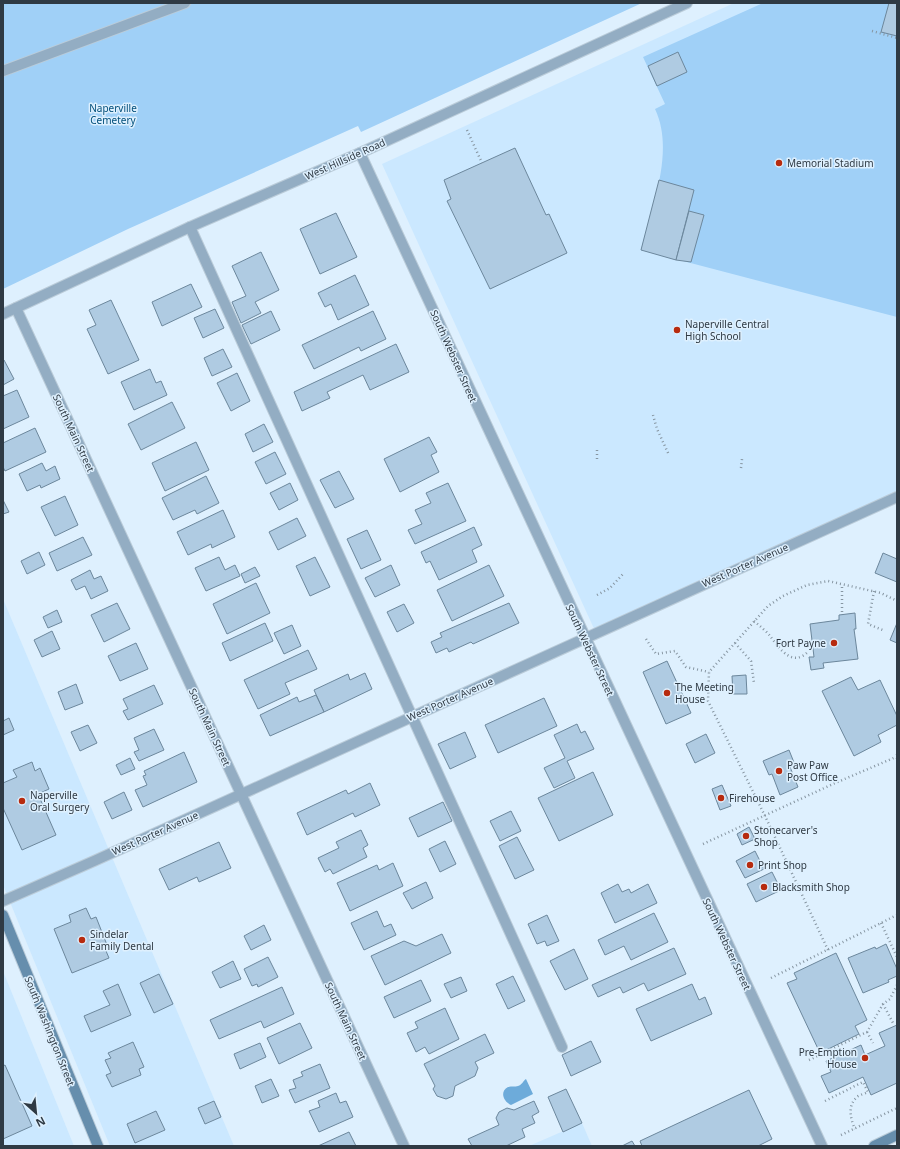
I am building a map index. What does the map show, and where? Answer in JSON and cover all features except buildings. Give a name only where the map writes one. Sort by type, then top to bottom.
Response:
[{"type":"main road","name":"South Washington Street","points":[[3,915],[98,1146]]},
{"type":"main road","points":[[874,1146],[897,1135]]},
{"type":"street","points":[[3,71],[185,3]]},
{"type":"street","name":"West Hillside Road","points":[[3,314],[190,227],[360,153],[687,3]]},
{"type":"street","name":"South Webster Street","points":[[360,153],[822,1146]]},
{"type":"street","points":[[190,227],[562,1046]]},
{"type":"street","name":"South Main Street","points":[[16,308],[404,1146]]},
{"type":"street","name":"West Porter Avenue","points":[[3,901],[241,795],[897,497]]},
{"type":"path","points":[[872,31],[897,38]]},
{"type":"path","points":[[467,130],[482,163]]},
{"type":"path","points":[[653,415],[657,429],[669,455]]},
{"type":"path","points":[[597,450],[597,459]]},
{"type":"path","points":[[741,468],[742,459]]},
{"type":"path","points":[[597,595],[610,588],[623,574]]},
{"type":"path","points":[[828,950],[765,816],[708,701],[709,672],[768,606],[783,596],[801,588],[828,581],[874,591],[897,601]]},
{"type":"path","points":[[842,584],[842,612]]},
{"type":"path","points":[[874,591],[868,624],[885,631]]},
{"type":"path","points":[[754,621],[770,635],[780,651],[789,656],[797,658],[805,655],[809,651]]},
{"type":"path","points":[[646,639],[656,654],[675,651],[686,668],[709,672]]},
{"type":"path","points":[[735,643],[751,661],[754,683]]},
{"type":"path","points":[[703,844],[897,757]]},
{"type":"path","points":[[771,978],[897,915]]},
{"type":"path","points":[[881,923],[897,957]]},
{"type":"path","points":[[809,1060],[867,1032],[883,1004],[890,999],[897,985]]},
{"type":"path","points":[[883,1004],[893,1023]]},
{"type":"path","points":[[867,1032],[873,1043]]},
{"type":"path","points":[[825,1101],[863,1082],[868,1092],[856,1098],[851,1109],[850,1119],[855,1129]]},
{"type":"path","points":[[841,1135],[897,1108]]},
{"type":"shaded area","name":"Naperville Central High School","points":[[734,3],[897,3],[897,496],[596,633],[382,164]]},
{"type":"shaded area","points":[[3,599],[234,1146],[110,1146],[3,885]]},
{"type":"shaded area","points":[[3,971],[74,1146],[3,1146]]},
{"type":"shaded area","points":[[526,1079],[533,1094],[511,1105],[508,1104],[503,1094],[505,1089],[508,1087],[517,1086]]},
{"type":"shaded area","points":[[582,1123],[592,1146],[529,1146]]},
{"type":"green space","name":"Naperville Cemetery","points":[[3,3],[642,3],[361,132],[358,126],[128,229],[3,289]]},
{"type":"green space","name":"Memorial Stadium","points":[[763,3],[897,3],[897,317],[641,250],[656,198],[662,161],[663,143],[661,125],[655,109],[665,104],[643,57]]},
{"type":"place","name":"Memorial Stadium","points":[[779,163]]},
{"type":"place","name":"Naperville Central High School","points":[[677,330]]},
{"type":"place","name":"Fort Payne","points":[[834,643]]},
{"type":"place","name":"The Meeting House","points":[[667,693]]},
{"type":"place","name":"Paw Paw Post Office","points":[[779,771]]},
{"type":"place","name":"Firehouse","points":[[721,798]]},
{"type":"place","name":"Naperville Oral Surgery","points":[[22,801]]},
{"type":"place","name":"Stonecarver's Shop","points":[[746,836]]},
{"type":"place","name":"Print Shop","points":[[750,865]]},
{"type":"place","name":"Blacksmith Shop","points":[[764,887]]},
{"type":"place","name":"Sindelar Family Dental","points":[[82,940]]},
{"type":"place","name":"Pre-Emption House","points":[[865,1058]]}]
